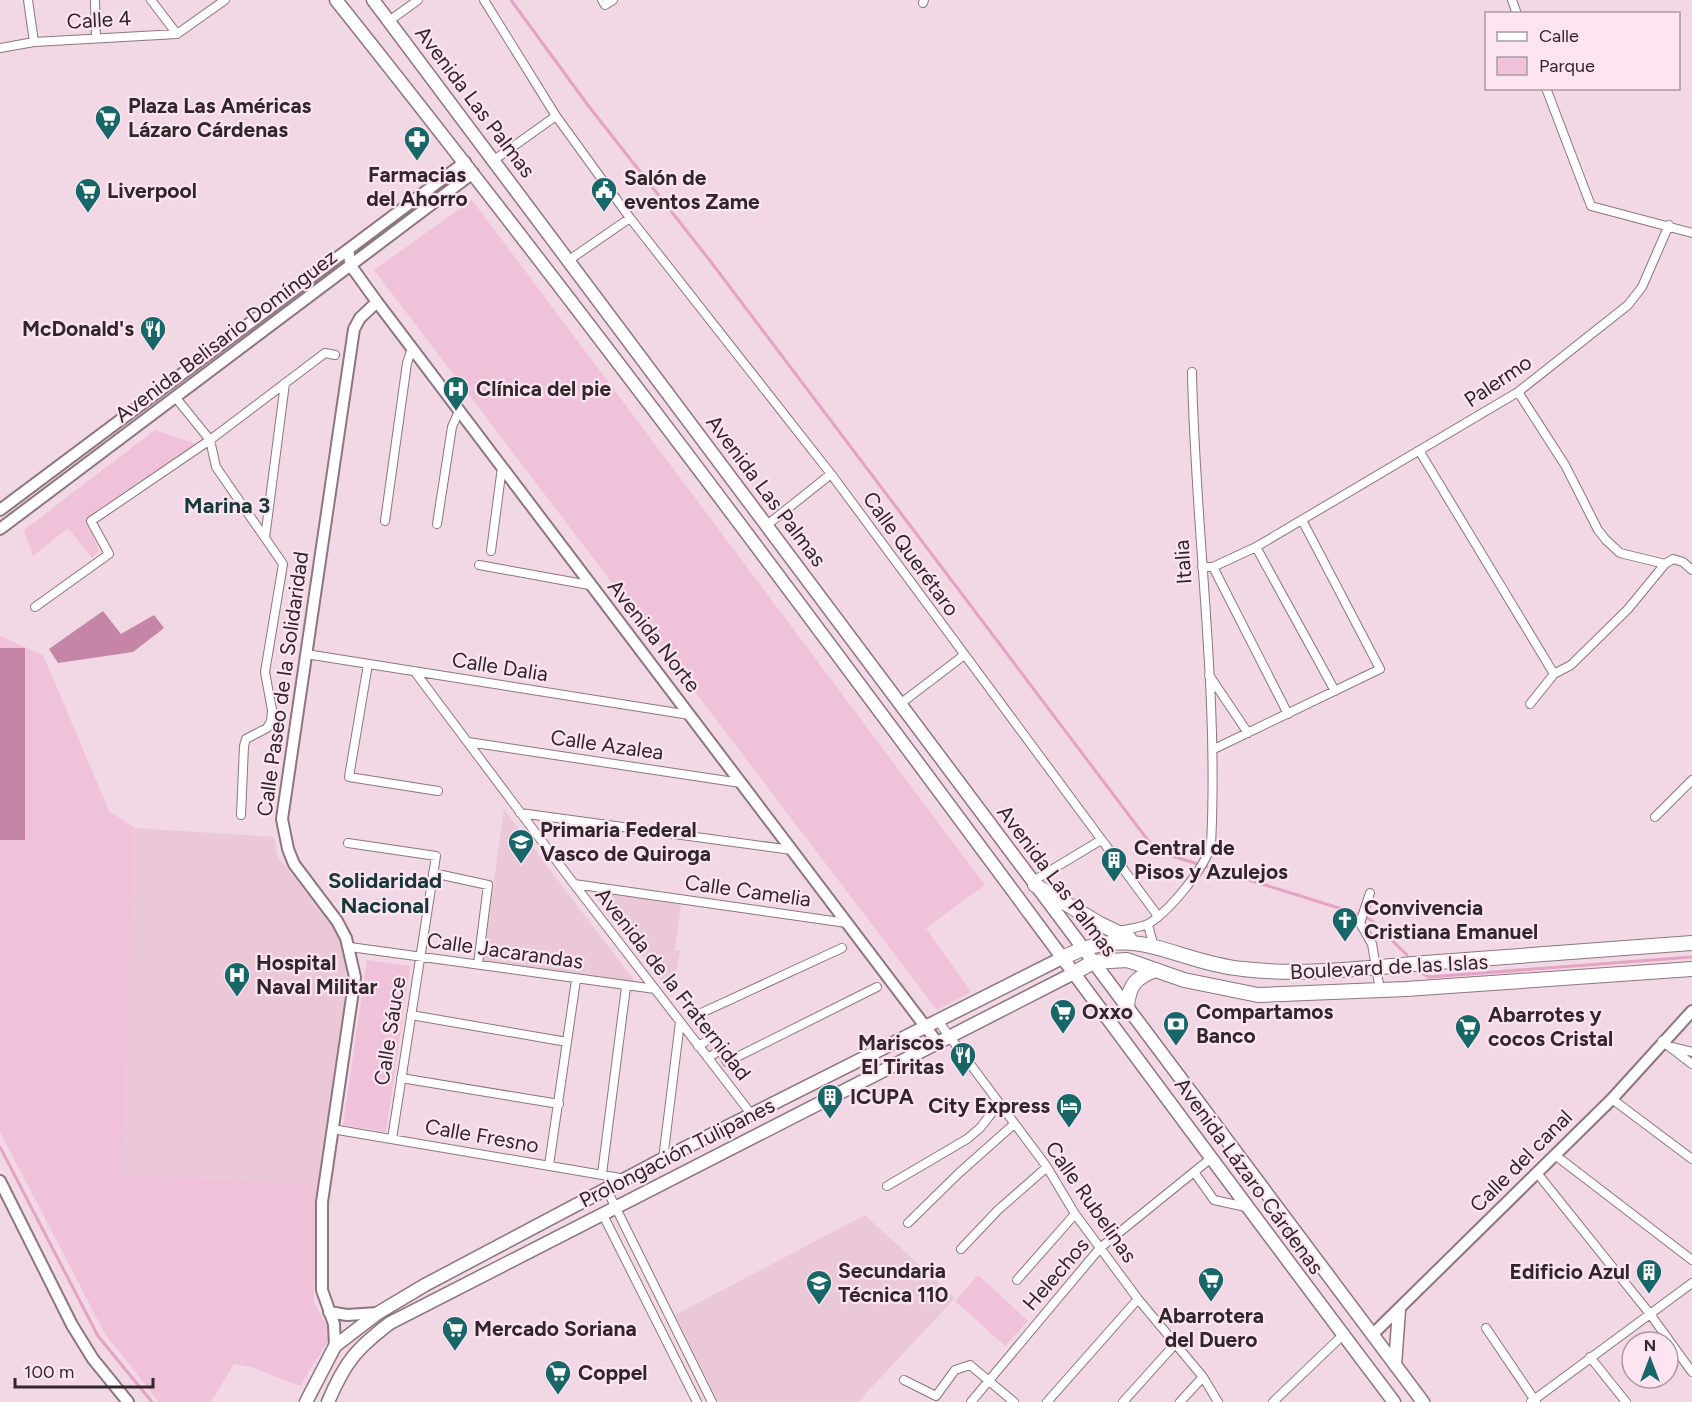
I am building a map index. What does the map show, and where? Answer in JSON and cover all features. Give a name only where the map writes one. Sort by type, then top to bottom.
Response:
[{"type":"highway","points":[[1034,883],[1113,932],[1154,947]]},
{"type":"highway","name":"Boulevard de las Islas","points":[[1064,957],[1082,948],[1112,941],[1154,947],[1190,958],[1243,969],[1377,967],[1690,941]]},
{"type":"highway","points":[[1184,980],[1190,958]]},
{"type":"highway","name":"Boulevard de las Islas","points":[[1093,962],[1127,960],[1184,980],[1258,995],[1380,990],[1692,969]]},
{"type":"highway","points":[[1074,973],[1093,962]]},
{"type":"highway","points":[[1127,1006],[1128,990],[1134,981],[1156,970]]},
{"type":"main road","name":"Avenida Las Palmas","points":[[336,0],[474,173],[1074,973]]},
{"type":"main road","name":"Avenida Las Palmas","points":[[373,0],[1127,1006]]},
{"type":"main road","name":"Prolongación Tulipanes","points":[[306,1402],[335,1346],[378,1313],[489,1249],[1064,957]]},
{"type":"main road","name":"Prolongación Tulipanes","points":[[328,1402],[341,1370],[361,1345],[390,1323],[1074,973]]},
{"type":"main road","name":"Avenida Lázaro Cárdenas","points":[[1074,973],[1210,1159],[1394,1402]]},
{"type":"main road","name":"Avenida Lázaro Cárdenas","points":[[1127,1006],[1423,1402]]},
{"type":"main road","points":[[839,1071],[849,1087]]},
{"type":"main road","points":[[1395,1365],[1399,1310]]},
{"type":"street","points":[[28,0],[34,42]]},
{"type":"street","points":[[95,0],[96,38]]},
{"type":"street","points":[[151,0],[177,34],[225,0]]},
{"type":"street","points":[[389,21],[418,0]]},
{"type":"street","name":"Calle Querétaro","points":[[484,0],[556,116],[630,218],[831,474],[963,656],[1158,916]]},
{"type":"street","points":[[604,3],[613,0]]},
{"type":"street","name":"Calle 4","points":[[0,48],[34,42],[177,34]]},
{"type":"street","points":[[1547,90],[1591,206],[1692,233]]},
{"type":"street","points":[[494,160],[556,116]]},
{"type":"street","name":"Avenida Belisario Domínguez","points":[[0,510],[465,162]]},
{"type":"street","name":"Avenida Belisario Domínguez","points":[[0,529],[474,173]]},
{"type":"street","points":[[424,192],[434,203]]},
{"type":"street","points":[[569,260],[630,218]]},
{"type":"street","name":"Palermo","points":[[1213,567],[1256,547],[1518,392],[1628,305],[1642,287],[1669,225]]},
{"type":"street","name":"Avenida Norte","points":[[348,250],[351,266],[589,585],[926,1027],[943,1039]]},
{"type":"street","name":"Calle Paseo de la Solidaridad","points":[[335,1346],[334,1324],[322,1290],[322,1211],[325,1169],[355,977],[350,947],[337,921],[294,864],[284,834],[282,808],[354,329],[360,318],[377,302]]},
{"type":"street","points":[[385,521],[407,363],[412,348]]},
{"type":"street","points":[[35,606],[109,554],[91,521],[210,440],[325,353],[335,355]]},
{"type":"street","name":"Italia","points":[[1158,916],[1207,859],[1211,845],[1214,749],[1193,435],[1192,372]]},
{"type":"street","points":[[265,538],[285,383]]},
{"type":"street","points":[[1518,392],[1565,465],[1598,530],[1606,540],[1620,553],[1665,564]]},
{"type":"street","points":[[176,398],[210,440],[216,467],[283,564],[265,672],[272,710],[271,721],[267,728],[246,740],[244,746],[242,815]]},
{"type":"street","points":[[437,524],[452,427],[459,411]]},
{"type":"street","points":[[1420,452],[1554,674]]},
{"type":"street","points":[[491,550],[502,467]]},
{"type":"street","points":[[766,525],[831,474]]},
{"type":"street","points":[[1214,749],[1380,669],[1302,520]]},
{"type":"street","points":[[1256,547],[1335,691]]},
{"type":"street","points":[[1530,704],[1554,674],[1571,665],[1628,609],[1665,564],[1673,559],[1683,562],[1692,570]]},
{"type":"street","points":[[479,565],[589,585]]},
{"type":"street","points":[[1202,567],[1213,567],[1288,714]]},
{"type":"street","name":"Calle Dalia","points":[[306,654],[690,715]]},
{"type":"street","points":[[900,704],[963,656]]},
{"type":"street","points":[[368,664],[350,777],[438,791]]},
{"type":"street","name":"Avenida de la Fraternidad","points":[[415,672],[574,884],[752,1115]]},
{"type":"street","points":[[1208,674],[1248,733]]},
{"type":"street","name":"Calle Azalea","points":[[468,742],[741,783]]},
{"type":"street","points":[[1655,817],[1692,780]]},
{"type":"street","points":[[520,813],[792,850]]},
{"type":"street","points":[[1034,883],[1101,840]]},
{"type":"street","name":"Calle Sáuce","points":[[348,843],[436,856],[392,1139]]},
{"type":"street","points":[[433,873],[488,885],[478,964]]},
{"type":"street","name":"Calle Camelia","points":[[574,884],[847,922]]},
{"type":"street","points":[[1370,893],[1360,922],[1372,944],[1380,990]]},
{"type":"street","points":[[1113,932],[1148,925],[1158,916]]},
{"type":"street","points":[[1148,925],[1154,947]]},
{"type":"street","name":"Calle Jacarandas","points":[[350,947],[626,987],[655,989]]},
{"type":"street","points":[[842,948],[697,1015],[727,1062],[877,987]]},
{"type":"street","points":[[549,1165],[576,980]]},
{"type":"street","points":[[602,1174],[626,987]]},
{"type":"street","name":"Calle del canal","points":[[1373,1334],[1612,1099],[1692,1011]]},
{"type":"street","points":[[411,1015],[567,1042]]},
{"type":"street","name":"Calle Rubelinas","points":[[938,1021],[943,1039],[1047,1167],[1075,1214],[1138,1299],[1203,1377],[1218,1402]]},
{"type":"street","points":[[663,1159],[680,1022]]},
{"type":"street","points":[[698,1046],[712,1038]]},
{"type":"street","points":[[1665,1043],[1692,1052]]},
{"type":"street","points":[[1665,1043],[1692,1064]]},
{"type":"street","points":[[708,1058],[720,1050]]},
{"type":"street","points":[[401,1078],[559,1104]]},
{"type":"street","points":[[1612,1099],[1692,1159]]},
{"type":"street","points":[[887,1186],[967,1139],[980,1128],[998,1105]]},
{"type":"street","points":[[908,1223],[1013,1125]]},
{"type":"street","name":"Calle Fresno","points":[[332,1129],[626,1179]]},
{"type":"street","points":[[1555,1155],[1692,1260]]},
{"type":"street","name":"Helechos","points":[[971,1402],[1100,1248],[1210,1159]]},
{"type":"street","points":[[961,1249],[998,1210],[1047,1167]]},
{"type":"street","points":[[1194,1172],[1214,1200],[1246,1207]]},
{"type":"street","points":[[1537,1173],[1650,1314],[1692,1372]]},
{"type":"street","points":[[0,1181],[72,1325],[93,1359],[128,1402]]},
{"type":"street","points":[[607,1190],[712,1402]]},
{"type":"street","points":[[602,1213],[697,1402]]},
{"type":"street","points":[[1017,1281],[1075,1214]]},
{"type":"street","points":[[1486,1328],[1534,1401],[1692,1282]]},
{"type":"street","points":[[1047,1402],[1138,1299]]},
{"type":"street","name":"Prolongación Tulipanes","points":[[329,1312],[347,1315],[378,1313]]},
{"type":"street","points":[[1273,1402],[1343,1335]]},
{"type":"street","points":[[1123,1402],[1176,1343]]},
{"type":"street","points":[[1590,1357],[1626,1402]]},
{"type":"street","points":[[904,1380],[936,1396],[955,1370],[970,1365],[1014,1402]]},
{"type":"street","points":[[687,1382],[699,1376]]},
{"type":"street","points":[[1180,1402],[1203,1377]]},
{"type":"shaded area","points":[[103,611],[121,634],[154,615],[164,628],[133,652],[58,663],[49,649]]},
{"type":"shaded area","points":[[0,648],[25,648],[25,840],[0,840]]},
{"type":"shaded area","name":"Primaria Federal Vasco de Quiroga","points":[[504,809],[636,983],[483,961]]},
{"type":"shaded area","name":"Hospital Naval Militar","points":[[135,828],[274,837],[278,857],[335,928],[349,969],[318,1185],[123,1175]]},
{"type":"shaded area","points":[[599,892],[681,904],[675,950],[680,951],[672,994],[596,896]]},
{"type":"shaded area","name":"Secundaria Técnica 110","points":[[865,1215],[955,1298],[858,1402],[719,1402],[675,1315]]},
{"type":"green space","points":[[472,200],[985,885],[926,928],[971,992],[937,1010],[374,270]]},
{"type":"green space","points":[[155,430],[196,444],[87,519],[99,551],[92,558],[68,528],[33,556],[24,530]]},
{"type":"green space","points":[[0,636],[43,655],[109,811],[135,828],[123,1174],[318,1185],[314,1302],[332,1335],[300,1386],[251,1367],[234,1364],[211,1402],[159,1402],[105,1334],[0,1132]]},
{"type":"green space","points":[[367,960],[410,966],[386,1132],[343,1125]]},
{"type":"green space","points":[[978,1275],[1028,1321],[1005,1346],[955,1301]]},
{"type":"waterway","points":[[511,0],[587,104],[711,262],[1156,851],[1355,913],[1371,920],[1407,955]]},
{"type":"waterway","points":[[1423,974],[1429,977],[1692,957]]},
{"type":"waterway","points":[[0,1147],[98,1336],[152,1402]]},
{"type":"place","name":"Plaza Las Américas Lázaro Cárdenas","points":[[108,141]]},
{"type":"place","name":"Farmacias del Ahorro","points":[[417,162]]},
{"type":"place","name":"Salón de eventos Zame","points":[[604,213]]},
{"type":"place","name":"Liverpool","points":[[88,214]]},
{"type":"place","name":"McDonald's","points":[[153,352]]},
{"type":"place","name":"Clínica del pie","points":[[456,412]]},
{"type":"place","name":"Primaria Federal Vasco de Quiroga","points":[[521,865]]},
{"type":"place","name":"Central de Pisos y Azulejos","points":[[1114,883]]},
{"type":"place","name":"Convivencia Cristiana Emanuel","points":[[1345,943]]},
{"type":"place","name":"Hospital Naval Militar","points":[[237,998]]},
{"type":"place","name":"Oxxo","points":[[1063,1035]]},
{"type":"place","name":"Compartamos Banco","points":[[1176,1047]]},
{"type":"place","name":"Abarrotes y cocos Cristal","points":[[1468,1050]]},
{"type":"place","name":"Mariscos El Tiritas","points":[[963,1078]]},
{"type":"place","name":"ICUPA","points":[[830,1120]]},
{"type":"place","name":"City Express","points":[[1069,1129]]},
{"type":"place","name":"Edificio Azul","points":[[1649,1295]]},
{"type":"place","name":"Abarrotera del Duero","points":[[1211,1303]]},
{"type":"place","name":"Secundaria Técnica 110","points":[[819,1306]]},
{"type":"place","name":"Mercado Soriana","points":[[455,1352]]},
{"type":"place","name":"Coppel","points":[[558,1396]]},
{"type":"district","name":"Marina 3","points":[[227,505]]},
{"type":"district","name":"Solidaridad Nacional","points":[[385,892]]}]
